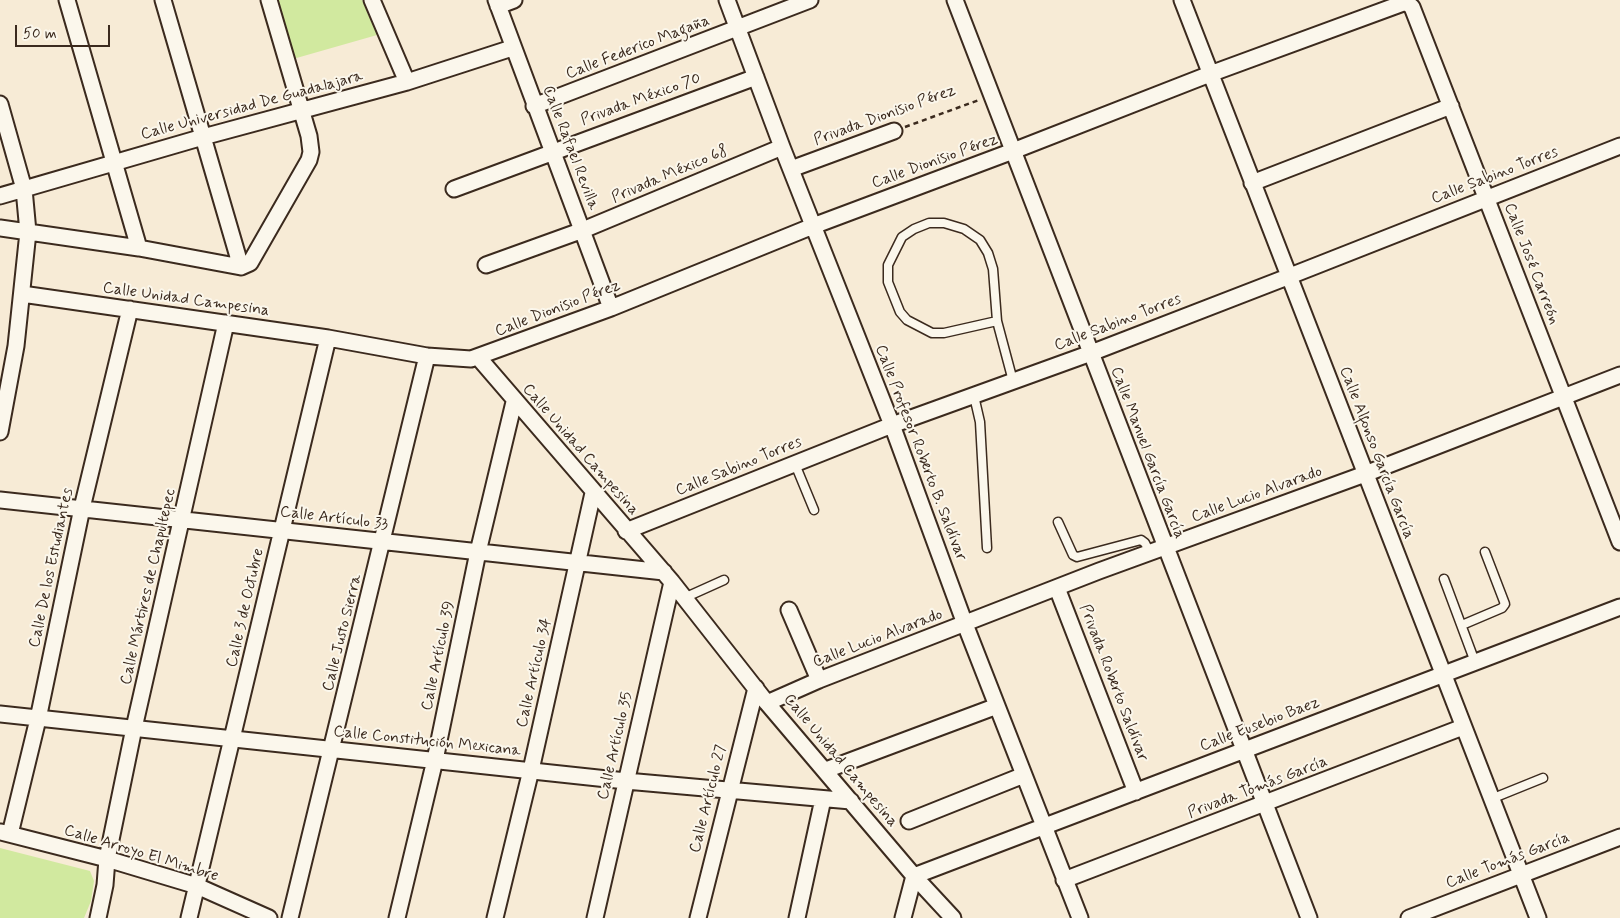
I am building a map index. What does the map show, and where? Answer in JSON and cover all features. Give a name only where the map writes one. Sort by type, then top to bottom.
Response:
[{"type":"street","points":[[67,0],[139,248]]},
{"type":"street","points":[[163,0],[241,267]]},
{"type":"street","points":[[0,228],[139,248],[241,267],[250,264],[308,160],[311,145],[269,0]]},
{"type":"street","points":[[372,0],[407,82]]},
{"type":"street","points":[[497,3],[514,0]]},
{"type":"street","name":"Calle Profesor Roberto B. Saldívar","points":[[727,0],[782,147],[892,425],[965,624],[1080,918]]},
{"type":"street","name":"Calle Federico Magaña","points":[[534,106],[810,0]]},
{"type":"street","name":"Calle Manuel García García","points":[[955,0],[1091,353],[1157,550],[1243,750],[1309,918]]},
{"type":"street","name":"Calle Alfonso García García","points":[[1182,0],[1538,918]]},
{"type":"street","name":"Calle Dionisio Pérez","points":[[478,357],[610,308],[813,226],[1014,151],[1210,74],[1406,2]]},
{"type":"street","name":"Calle José Carreón","points":[[1406,2],[1412,7],[1620,542]]},
{"type":"street","name":"Calle Rafael Revilla","points":[[497,3],[512,48],[583,230],[610,308]]},
{"type":"street","name":"Calle Universidad De Guadalajara","points":[[0,196],[203,137],[407,82],[512,48]]},
{"type":"street","name":"Privada México 70","points":[[454,189],[756,76]]},
{"type":"street","points":[[0,104],[24,189],[28,232],[16,346],[0,432]]},
{"type":"street","points":[[1252,183],[1451,106]]},
{"type":"street","name":"Privada Dionisio Pérez","points":[[791,169],[894,131]]},
{"type":"street","name":"Calle Sabino Torres","points":[[626,531],[892,425],[1091,353],[1620,146]]},
{"type":"street","name":"Privada México 68","points":[[486,265],[583,230],[782,147]]},
{"type":"street","name":"Calle Unidad Campesina","points":[[22,294],[328,338],[427,356],[464,360],[478,357],[514,402],[668,577],[767,703],[826,770],[914,876],[953,918]]},
{"type":"street","name":"Calle De los Estudiantes","points":[[5,833],[38,719],[82,508],[130,309]]},
{"type":"street","name":"Calle Mártires de Chapultepec","points":[[98,918],[105,885],[107,859],[134,728],[226,323]]},
{"type":"street","name":"Calle 3 de Octubre","points":[[189,918],[328,338]]},
{"type":"street","name":"Calle Justo Sierra","points":[[290,918],[427,356]]},
{"type":"street","name":"Calle Lucio Alvarado","points":[[767,703],[819,680],[1057,588],[1365,474],[1620,375]]},
{"type":"street","name":"Calle Artículo 39","points":[[396,918],[435,760],[478,552],[514,402]]},
{"type":"street","name":"Calle Artículo 34","points":[[495,918],[531,770],[593,493]]},
{"type":"street","name":"Calle Artículo 33","points":[[0,500],[478,552],[668,577]]},
{"type":"street","name":"Calle Artículo 35","points":[[595,918],[626,781],[668,577]]},
{"type":"street","name":"Privada Roberto Saldívar","points":[[1057,588],[1136,792]]},
{"type":"street","name":"Calle Eusebio Baez","points":[[914,876],[1620,607]]},
{"type":"street","points":[[789,610],[819,680]]},
{"type":"street","name":"Calle Artículo 27","points":[[698,918],[756,688]]},
{"type":"street","points":[[826,770],[997,706]]},
{"type":"street","name":"Calle Constitución Mexicana","points":[[0,714],[626,781],[851,801]]},
{"type":"street","name":"Privada Tomás García","points":[[1064,880],[1463,727]]},
{"type":"street","points":[[909,821],[1024,776]]},
{"type":"street","points":[[797,918],[823,799]]},
{"type":"street","name":"Calle Arroyo El Mimbre","points":[[5,833],[107,859],[197,886],[269,918]]},
{"type":"street","name":"Calle Tomás García","points":[[1409,918],[1620,837]]},
{"type":"street","points":[[903,918],[914,876]]},
{"type":"lane","points":[[997,321],[944,333],[932,333],[907,320],[900,312],[888,282],[888,265],[902,237],[914,229],[929,223],[944,223],[964,229],[980,240],[988,253],[993,269],[997,321],[1013,381]]},
{"type":"lane","points":[[974,396],[980,422],[987,548]]},
{"type":"lane","points":[[795,464],[814,510]]},
{"type":"lane","points":[[1058,522],[1076,557],[1141,540],[1157,550]]},
{"type":"lane","points":[[1462,625],[1502,608],[1506,604],[1486,552]]},
{"type":"lane","points":[[1444,579],[1475,662]]},
{"type":"lane","points":[[684,598],[724,580]]},
{"type":"lane","points":[[1491,798],[1543,778]]},
{"type":"path","name":"Privada Dionisio Pérez","points":[[894,131],[992,95]]},
{"type":"green space","points":[[276,0],[362,0],[377,35],[293,59]]},
{"type":"green space","points":[[0,848],[90,871],[94,881],[91,901],[84,918],[0,918]]}]
